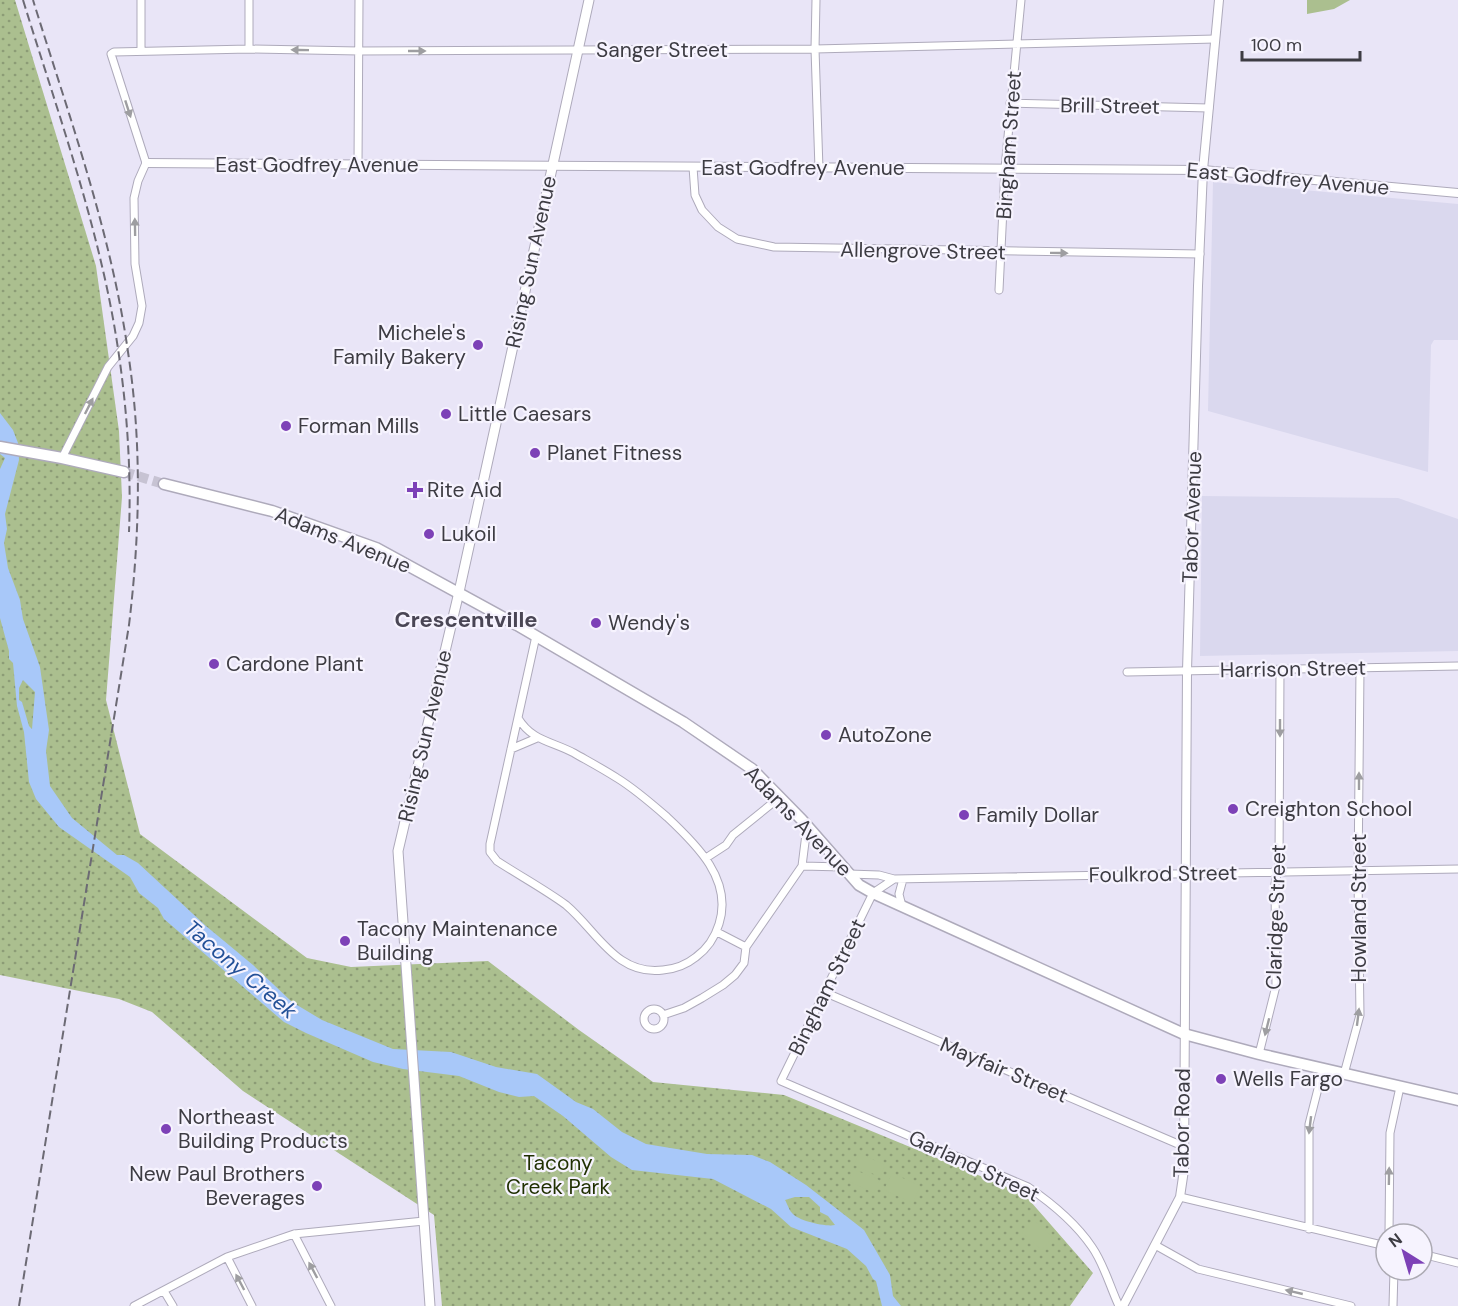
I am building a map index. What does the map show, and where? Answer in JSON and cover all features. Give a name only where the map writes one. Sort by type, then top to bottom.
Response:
[{"type":"highway","points":[[0,447],[124,472]]},
{"type":"highway","name":"Adams Avenue","points":[[164,484],[272,511],[392,555],[536,636],[683,722],[752,769],[807,825],[859,885],[873,893],[1184,1034],[1400,1088],[1458,1100]]},
{"type":"main road","name":"Rising Sun Avenue","points":[[430,1306],[399,851],[459,592],[589,0]]},
{"type":"street","points":[[141,0],[141,51]]},
{"type":"street","points":[[249,0],[249,50]]},
{"type":"street","points":[[358,165],[359,0]]},
{"type":"street","points":[[816,0],[815,49],[819,169]]},
{"type":"street","name":"Bingham Street","points":[[999,290],[1005,168],[1021,0]]},
{"type":"street","name":"Tabor Avenue","points":[[1184,1034],[1187,671],[1200,255],[1203,170],[1219,0]]},
{"type":"street","name":"Sanger Street","points":[[146,163],[111,54],[118,51],[815,49],[1215,39]]},
{"type":"street","name":"Brill Street","points":[[1011,103],[1209,108]]},
{"type":"street","points":[[62,458],[108,367],[133,336],[139,323],[142,306],[135,264],[134,198],[146,163]]},
{"type":"street","name":"East Godfrey Avenue","points":[[146,163],[1203,170],[1458,193]]},
{"type":"street","name":"Allengrove Street","points":[[693,167],[694,195],[702,210],[718,227],[737,239],[774,248],[1200,255]]},
{"type":"street","points":[[518,718],[524,727],[537,738],[572,752],[619,779],[663,814],[706,858],[716,875],[722,896],[722,916],[717,932],[706,948],[695,958],[681,966],[656,971],[631,966],[616,958],[566,906],[497,861],[490,852],[490,844],[536,636]]},
{"type":"street","name":"Harrison Street","points":[[1128,672],[1458,666]]},
{"type":"street","name":"Howland Street","points":[[1344,1074],[1360,1015],[1358,871],[1360,668]]},
{"type":"street","name":"Claridge Street","points":[[1259,1054],[1276,986],[1275,884],[1279,864],[1280,669]]},
{"type":"street","points":[[511,749],[537,738]]},
{"type":"street","points":[[706,858],[726,845],[733,836],[780,797]]},
{"type":"street","points":[[663,1015],[684,1008],[723,986],[744,963],[746,946],[802,866],[807,825]]},
{"type":"street","name":"Foulkrod Street","points":[[802,866],[879,875],[894,879],[1458,869]]},
{"type":"street","points":[[873,893],[894,879]]},
{"type":"street","points":[[902,906],[899,894],[903,879]]},
{"type":"street","name":"Bingham Street","points":[[781,1081],[873,893]]},
{"type":"street","points":[[717,932],[746,946]]},
{"type":"street","name":"Mayfair Street","points":[[824,992],[1185,1147]]},
{"type":"street","name":"Tabor Road","points":[[1121,1306],[1180,1197],[1185,1147],[1184,1034]]},
{"type":"street","points":[[1308,1229],[1309,1124],[1323,1069]]},
{"type":"street","name":"Garland Street","points":[[781,1081],[1028,1187],[1070,1219],[1093,1248],[1121,1306]]},
{"type":"street","points":[[1389,1222],[1390,1133],[1400,1088]]},
{"type":"street","points":[[1180,1197],[1374,1243]]},
{"type":"street","points":[[134,1306],[227,1257],[294,1234],[424,1221]]},
{"type":"street","points":[[294,1234],[331,1306]]},
{"type":"street","points":[[1155,1245],[1198,1269],[1351,1306]]},
{"type":"street","points":[[227,1257],[252,1306]]},
{"type":"street","points":[[1434,1257],[1458,1263]]},
{"type":"street","points":[[1386,1306],[1393,1306],[1394,1282]]},
{"type":"street","points":[[164,1291],[173,1306]]},
{"type":"shaded area","points":[[1213,182],[1458,204],[1458,340],[1434,340],[1431,345],[1428,472],[1208,411]]},
{"type":"shaded area","points":[[1202,496],[1398,498],[1458,519],[1458,651],[1200,656]]},
{"type":"green space","name":"Tacony Creek Park","points":[[0,0],[15,0],[96,266],[119,431],[122,497],[106,700],[140,834],[307,958],[351,967],[488,961],[579,1030],[653,1082],[784,1095],[1024,1194],[1093,1273],[1070,1306],[442,1306],[434,1215],[243,1091],[152,1012],[119,999],[0,975]]},
{"type":"green space","points":[[1307,0],[1350,0],[1334,9],[1307,14]]},
{"type":"green space","points":[[859,1153],[885,1165],[880,1177],[854,1165]]},
{"type":"green space","points":[[853,1169],[879,1180],[874,1193],[848,1181]]},
{"type":"green space","points":[[892,1173],[920,1186],[913,1203],[884,1190]]},
{"type":"green space","points":[[1033,1220],[1053,1237],[1042,1250],[1022,1233]]},
{"type":"water","name":"Tacony Creek","points":[[0,413],[13,430],[18,443],[19,460],[5,514],[7,529],[4,543],[8,568],[40,667],[49,730],[46,751],[50,786],[72,818],[117,855],[124,855],[138,863],[292,1002],[322,1020],[393,1049],[451,1052],[496,1067],[537,1074],[576,1102],[593,1109],[622,1132],[646,1144],[707,1154],[752,1155],[770,1162],[806,1185],[864,1230],[890,1275],[893,1296],[901,1306],[882,1306],[876,1281],[866,1266],[847,1249],[791,1227],[771,1209],[713,1179],[632,1170],[611,1157],[563,1116],[534,1096],[519,1097],[499,1092],[459,1076],[403,1069],[373,1062],[284,1022],[164,919],[158,908],[139,893],[130,877],[59,827],[36,799],[29,782],[13,663],[9,659],[0,618],[0,469],[5,458],[0,454]],"holes":[[[23,680],[35,692],[32,729],[22,702],[19,700],[19,688]],[[809,1197],[820,1207],[820,1212],[828,1216],[835,1225],[812,1223],[795,1216],[785,1200]]]},
{"type":"tunnel","points":[[124,472],[164,484]]},
{"type":"railway","points":[[23,0],[80,182],[108,293],[126,412],[129,532]]},
{"type":"railway","points":[[19,1306],[129,625],[138,488],[133,386],[121,307],[88,174],[33,0]]},
{"type":"place","name":"Michele's Family Bakery","points":[[478,345]]},
{"type":"place","name":"Little Caesars","points":[[446,414]]},
{"type":"place","name":"Forman Mills","points":[[286,426]]},
{"type":"place","name":"Planet Fitness","points":[[535,453]]},
{"type":"place","name":"Rite Aid","points":[[415,490]]},
{"type":"place","name":"Lukoil","points":[[429,534]]},
{"type":"place","name":"Wendy's","points":[[596,623]]},
{"type":"place","name":"Cardone Plant","points":[[214,664]]},
{"type":"place","name":"AutoZone","points":[[826,735]]},
{"type":"place","name":"Creighton School","points":[[1233,809]]},
{"type":"place","name":"Family Dollar","points":[[964,815]]},
{"type":"place","name":"Tacony Maintenance Building","points":[[345,941]]},
{"type":"place","name":"Wells Fargo","points":[[1221,1079]]},
{"type":"place","name":"Northeast Building Products","points":[[166,1129]]},
{"type":"place","name":"New Paul Brothers Beverages","points":[[317,1186]]},
{"type":"district","name":"Crescentville","points":[[466,619]]}]
